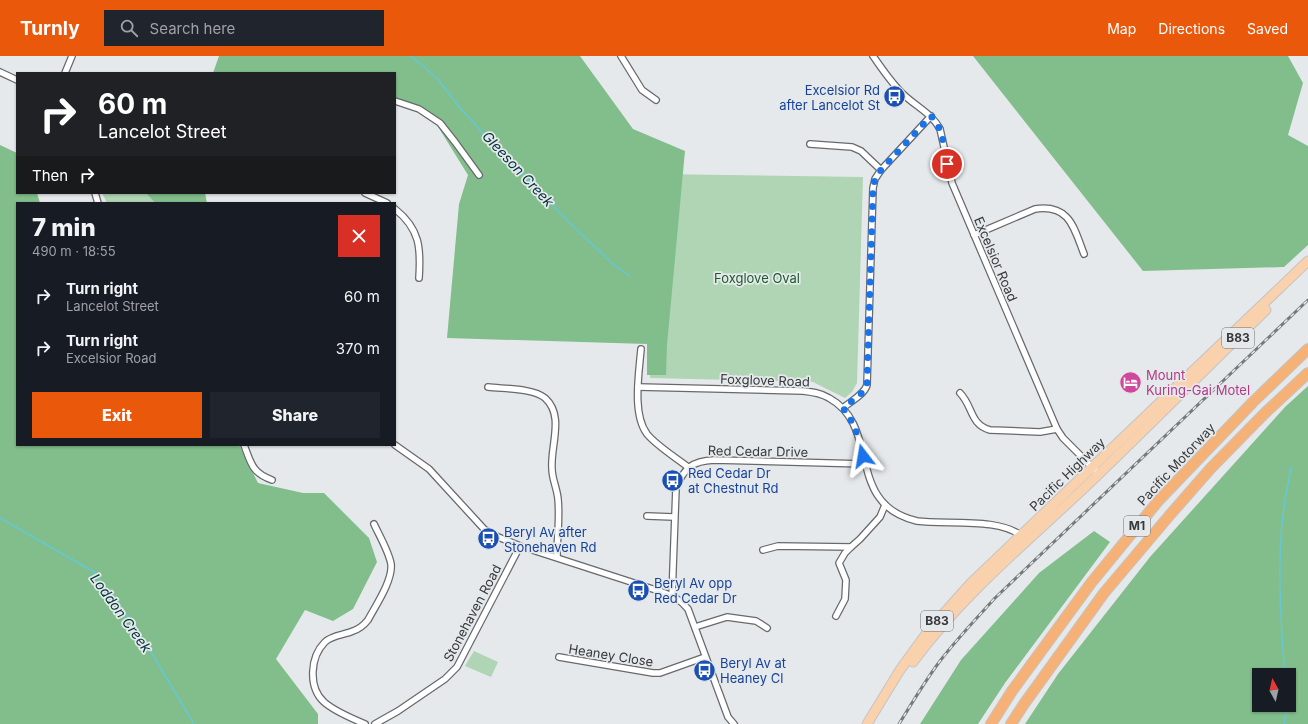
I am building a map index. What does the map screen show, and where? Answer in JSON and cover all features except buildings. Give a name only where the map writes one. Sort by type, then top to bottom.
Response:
[{"type":"highway","name":"Pacific Motorway","points":[[992,724],[1012,691],[1091,583],[1159,500],[1253,402],[1308,349]]},
{"type":"highway","name":"M1","points":[[1011,724],[1104,593],[1169,516],[1212,468],[1308,373]]},
{"type":"main road","name":"Pacific Highway","points":[[1096,470],[1308,262]]},
{"type":"main road","name":"Pacific Highway","points":[[869,723],[933,635],[1024,538],[1308,270]]},
{"type":"street","points":[[65,72],[72,56]]},
{"type":"street","points":[[621,56],[642,90],[656,100]]},
{"type":"street","name":"Excelsior Road","points":[[873,56],[901,92],[931,116],[940,129],[949,176],[1057,429],[1063,438],[1096,470]]},
{"type":"street","points":[[0,72],[16,80]]},
{"type":"street","points":[[396,101],[419,109],[440,123],[479,175]]},
{"type":"street","points":[[843,408],[866,389],[867,384],[873,188],[875,179],[881,170],[931,116]]},
{"type":"street","points":[[810,144],[852,147],[861,151],[881,170]]},
{"type":"street","points":[[367,194],[386,202]]},
{"type":"street","points":[[974,236],[1035,209],[1053,209],[1059,211],[1068,218],[1084,254]]},
{"type":"street","points":[[396,210],[405,217],[416,234],[420,253],[419,278]]},
{"type":"street","points":[[641,349],[638,387],[639,410],[643,427],[653,440],[688,467],[676,488],[672,596]]},
{"type":"street","points":[[488,387],[537,393],[550,403],[553,410],[555,434],[552,468],[559,504],[556,557]]},
{"type":"street","name":"Foxglove Road","points":[[638,387],[803,391],[822,395],[843,408],[848,414],[857,432],[869,480],[876,494],[885,505],[901,516],[917,521],[998,526],[1014,530],[1024,538]]},
{"type":"street","points":[[960,393],[967,402],[978,425],[986,429],[1040,432],[1057,429]]},
{"type":"street","points":[[244,446],[253,467],[262,476],[272,480]]},
{"type":"street","points":[[396,446],[429,469],[484,529],[491,534],[520,546],[672,596],[679,600],[688,609],[728,717],[734,724]]},
{"type":"street","name":"Red Cedar Drive","points":[[688,467],[703,461],[714,460],[865,464]]},
{"type":"street","points":[[836,616],[844,600],[846,580],[839,563],[845,553],[880,517],[885,505]]},
{"type":"street","points":[[647,516],[674,517]]},
{"type":"street","points":[[365,724],[330,706],[320,698],[313,680],[313,668],[317,655],[325,642],[332,637],[357,629],[368,620],[387,584],[391,572],[391,564],[374,524]]},
{"type":"street","name":"Stonehaven Road","points":[[375,724],[404,707],[452,673],[464,654],[520,546]]},
{"type":"street","points":[[763,550],[778,546],[851,547]]},
{"type":"street","points":[[695,627],[727,617],[756,621],[767,628]]},
{"type":"street","name":"Heaney Close","points":[[559,657],[660,673],[705,657]]},
{"type":"green space","points":[[219,56],[580,56],[633,129],[685,151],[667,345],[666,375],[647,375],[647,344],[447,338],[459,204],[468,175],[437,125],[415,109],[396,103],[396,72],[213,72]]},
{"type":"green space","points":[[973,56],[1288,56],[1303,83],[1288,135],[1308,146],[1308,245],[1284,267],[1143,271]]},
{"type":"green space","points":[[0,145],[16,153],[16,194],[37,194],[40,202],[16,202],[16,446],[240,446],[258,483],[303,493],[324,493],[369,538],[377,562],[353,609],[333,621],[305,610],[276,659],[318,714],[318,724],[0,724]]},
{"type":"green space","name":"Foxglove Oval","points":[[655,174],[863,177],[857,383],[852,392],[845,398],[813,382],[650,378]]},
{"type":"green space","points":[[102,194],[147,194],[154,202],[106,202]]},
{"type":"green space","points":[[147,194],[205,194],[207,202],[154,202]]},
{"type":"green space","points":[[1308,386],[1308,724],[1025,724],[1058,674],[1150,557],[1285,407]]},
{"type":"green space","points":[[1094,531],[1110,542],[1005,683],[978,724],[920,724],[961,660],[1039,573]]},
{"type":"green space","points":[[474,651],[498,662],[491,677],[465,666]]},
{"type":"waterway","name":"Gleeson Creek","points":[[411,56],[437,78],[460,108],[572,225],[613,264],[630,276]]},
{"type":"waterway","points":[[1284,668],[1280,606],[1280,554],[1282,519],[1291,467]]},
{"type":"waterway","name":"Loddon Creek","points":[[0,518],[94,572],[137,629],[194,724]]},
{"type":"waterway","points":[[1284,724],[1286,712]]},
{"type":"railway","points":[[899,724],[940,661],[995,598],[1308,300]]},
{"type":"place","name":"Excelsior Rd after Lancelot St","points":[[895,97]]},
{"type":"place","name":"Mount Kuring-Gai Motel","points":[[1130,382]]},
{"type":"place","name":"Red Cedar Dr at Chestnut Rd","points":[[672,480]]},
{"type":"place","name":"Beryl Av after Stonehaven Rd","points":[[488,539]]},
{"type":"place","name":"Beryl Av opp Red Cedar Dr","points":[[638,590]]},
{"type":"place","name":"Beryl Av at Heaney Cl","points":[[705,670]]},
{"type":"route","points":[[863,456],[857,432],[848,414],[843,408],[866,389],[867,384],[873,188],[875,179],[881,170],[931,116],[942,134],[947,164]]}]
